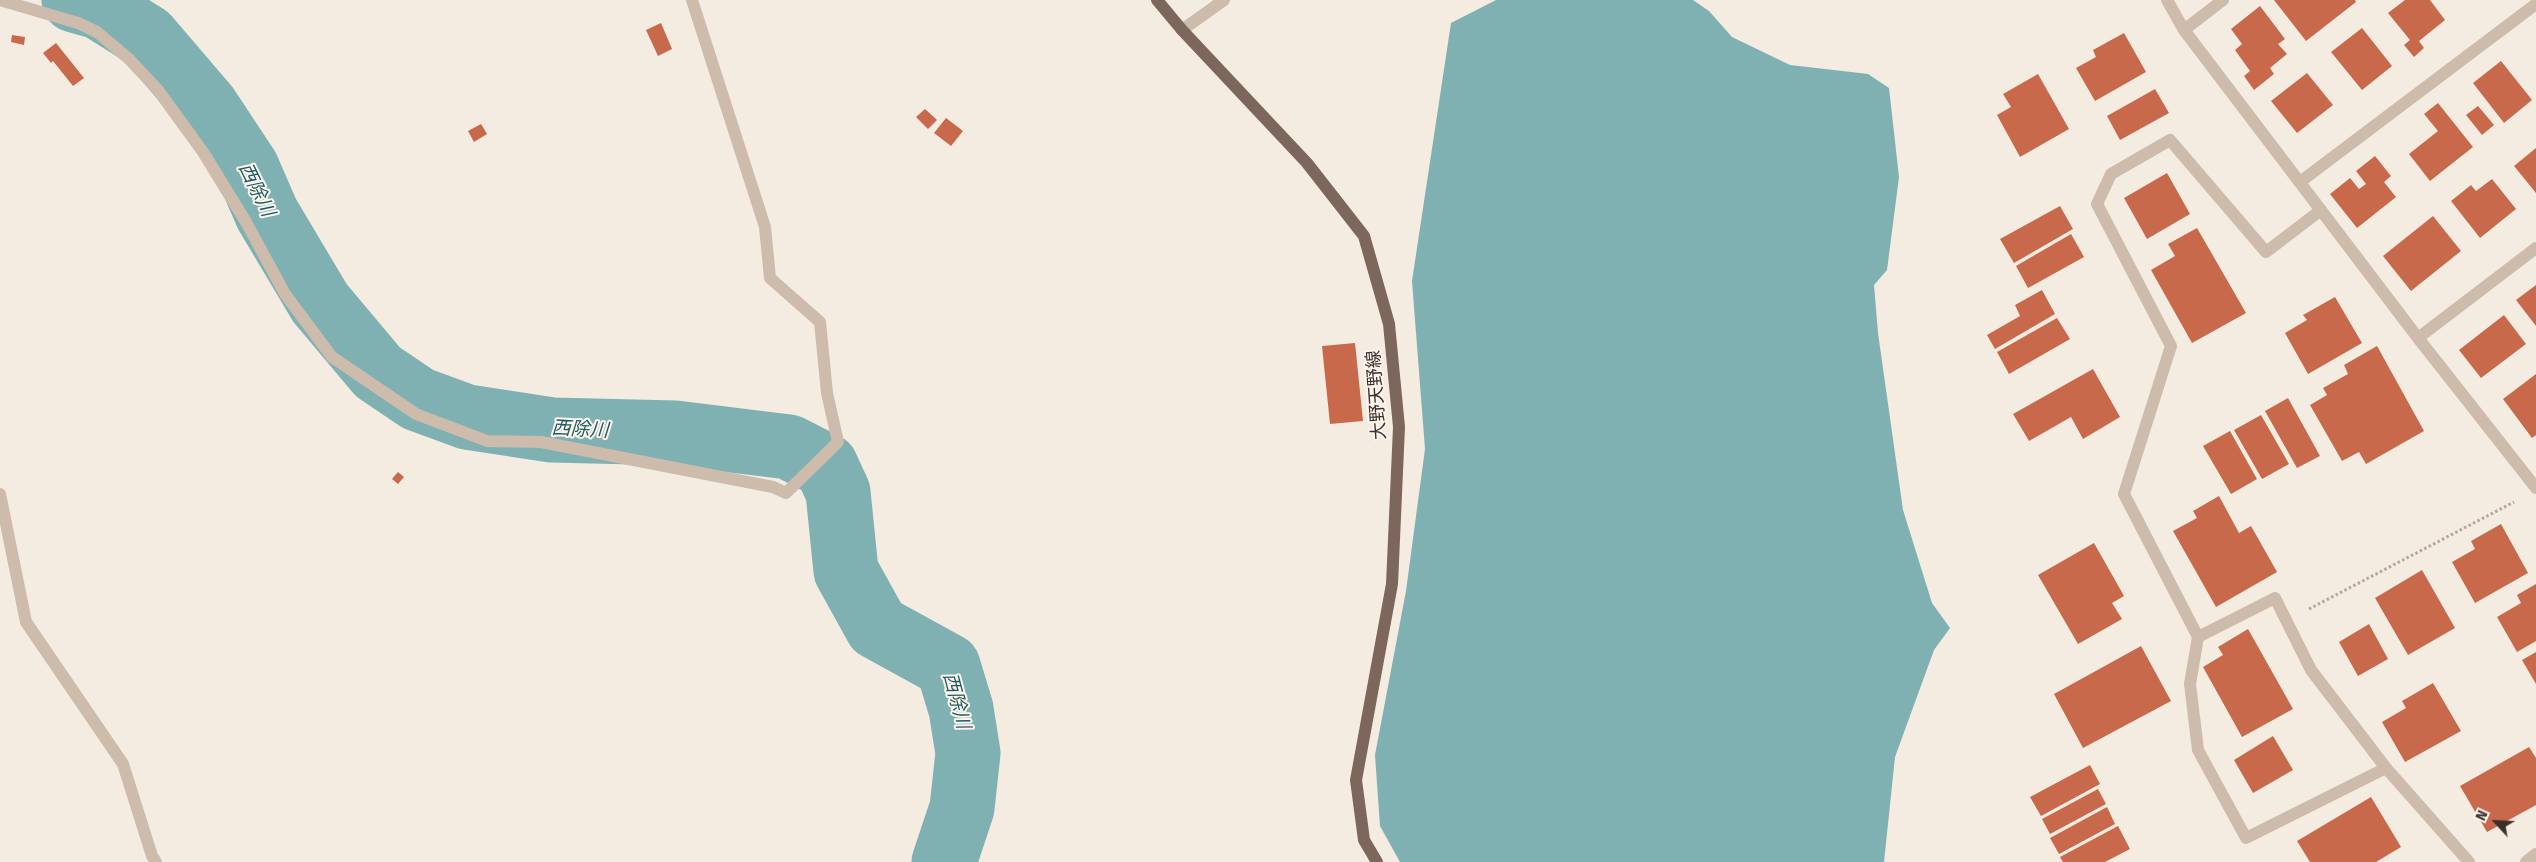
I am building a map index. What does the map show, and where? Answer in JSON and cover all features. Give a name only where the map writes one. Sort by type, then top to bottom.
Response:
[{"type":"main road","name":"大野天野線","points":[[1157,0],[1182,30],[1307,163],[1364,236],[1389,324],[1399,427],[1392,584],[1356,780],[1364,840],[1377,862]]},
{"type":"street","points":[[0,0],[78,23],[97,32],[129,59],[158,90],[203,152],[246,222],[284,294],[332,357],[416,414],[487,441],[541,442],[773,488],[786,493],[838,442],[827,393],[820,322],[770,278],[764,227],[692,0]]},
{"type":"street","points":[[1182,30],[1224,0]]},
{"type":"street","points":[[2167,0],[2184,30],[2418,338],[2536,488]]},
{"type":"street","points":[[2184,30],[2223,0]]},
{"type":"street","points":[[2300,182],[2536,4]]},
{"type":"street","points":[[2321,210],[2266,252],[2170,140],[2111,174],[2097,204],[2171,346],[2124,494],[2198,638],[2190,684],[2198,750],[2246,838],[2386,768]]},
{"type":"street","points":[[2418,338],[2536,248]]},
{"type":"street","points":[[0,494],[26,622],[123,764],[152,856],[156,862]]},
{"type":"street","points":[[2198,638],[2275,598],[2311,670],[2386,768],[2469,862]]},
{"type":"street","points":[[2526,862],[2536,854]]},
{"type":"path","points":[[2286,621],[2519,500]]},
{"type":"water","points":[[1496,0],[1693,0],[1709,11],[1732,37],[1790,65],[1868,74],[1889,88],[1899,177],[1887,270],[1874,285],[1878,333],[1903,510],[1932,603],[1950,628],[1934,650],[1895,757],[1884,862],[1400,862],[1380,826],[1375,755],[1406,591],[1425,449],[1412,281],[1451,23]]},
{"type":"building","points":[[2274,0],[2355,0],[2356,2],[2306,41]]},
{"type":"building","points":[[2405,0],[2430,0],[2445,20],[2419,41],[2424,48],[2414,57],[2404,45],[2410,40],[2388,13]]},
{"type":"building","points":[[2260,6],[2285,39],[2278,44],[2287,54],[2270,68],[2274,74],[2254,90],[2244,76],[2250,71],[2235,50],[2242,44],[2231,29]]},
{"type":"building","points":[[661,23],[672,49],[658,56],[646,30]]},
{"type":"building","points":[[2362,28],[2392,66],[2362,90],[2331,52]]},
{"type":"building","points":[[2124,33],[2146,72],[2095,101],[2076,68],[2096,57],[2093,50]]},
{"type":"building","points":[[12,35],[25,37],[24,45],[11,42]]},
{"type":"building","points":[[56,43],[84,78],[73,86],[53,61],[51,63],[43,53]]},
{"type":"building","points":[[2501,61],[2532,100],[2504,123],[2473,83]]},
{"type":"building","points":[[2307,73],[2333,105],[2297,133],[2271,101]]},
{"type":"building","points":[[2038,74],[2069,129],[2020,157],[1997,115],[2011,107],[2003,94]]},
{"type":"building","points":[[2155,89],[2169,113],[2120,140],[2107,116]]},
{"type":"building","points":[[2438,103],[2473,147],[2430,181],[2409,154],[2438,131],[2424,114]]},
{"type":"building","points":[[2478,106],[2494,125],[2482,135],[2466,115]]},
{"type":"building","points":[[925,109],[937,120],[928,129],[916,117]]},
{"type":"building","points":[[946,118],[963,131],[951,146],[934,133]]},
{"type":"building","points":[[481,124],[487,134],[474,142],[468,131]]},
{"type":"building","points":[[2536,148],[2536,193],[2514,166]]},
{"type":"building","points":[[2375,156],[2391,176],[2384,182],[2396,197],[2357,228],[2330,194],[2350,178],[2359,189],[2366,184],[2356,171]]},
{"type":"building","points":[[2167,173],[2190,214],[2147,239],[2124,198]]},
{"type":"building","points":[[2492,179],[2516,209],[2480,238],[2451,201],[2471,185],[2476,191]]},
{"type":"building","points":[[2060,206],[2073,229],[2014,263],[2000,239]]},
{"type":"building","points":[[2433,216],[2461,251],[2411,291],[2383,256]]},
{"type":"building","points":[[2197,228],[2246,313],[2192,343],[2151,270],[2175,256],[2168,244]]},
{"type":"building","points":[[2071,234],[2084,257],[2028,288],[2016,266]]},
{"type":"building","points":[[2536,285],[2536,326],[2516,300]]},
{"type":"building","points":[[2042,290],[2055,314],[1995,349],[1987,335],[2020,316],[2015,305]]},
{"type":"building","points":[[2335,297],[2362,343],[2308,374],[2285,333],[2307,320],[2303,315]]},
{"type":"building","points":[[2504,315],[2526,344],[2481,378],[2459,350]]},
{"type":"building","points":[[2057,318],[2070,339],[2009,374],[1997,352]]},
{"type":"building","points":[[1355,343],[1363,421],[1330,424],[1322,346]]},
{"type":"building","points":[[2377,346],[2424,431],[2366,464],[2359,452],[2342,461],[2310,405],[2327,395],[2323,388],[2348,374],[2344,365]]},
{"type":"building","points":[[2093,369],[2120,417],[2083,439],[2071,417],[2029,441],[2013,414]]},
{"type":"building","points":[[2536,374],[2536,435],[2532,438],[2503,399]]},
{"type":"building","points":[[2288,398],[2320,456],[2297,468],[2265,411]]},
{"type":"building","points":[[2261,415],[2289,464],[2262,479],[2234,430]]},
{"type":"building","points":[[2230,431],[2257,479],[2231,494],[2203,446]]},
{"type":"building","points":[[398,472],[404,477],[398,484],[392,479]]},
{"type":"building","points":[[2219,496],[2239,533],[2251,526],[2277,572],[2216,607],[2173,531],[2197,518],[2193,511]]},
{"type":"building","points":[[2501,524],[2528,573],[2475,603],[2452,562],[2475,549],[2471,541]]},
{"type":"building","points":[[2094,543],[2124,596],[2112,603],[2122,619],[2078,644],[2038,575]]},
{"type":"building","points":[[2422,570],[2455,628],[2408,655],[2375,598]]},
{"type":"building","points":[[2536,584],[2536,641],[2517,652],[2497,617],[2521,603],[2517,595]]},
{"type":"building","points":[[2369,624],[2388,659],[2358,676],[2339,642]]},
{"type":"building","points":[[2248,629],[2293,709],[2242,737],[2203,667],[2223,655],[2218,647]]},
{"type":"building","points":[[2141,646],[2171,701],[2083,748],[2054,694]]},
{"type":"building","points":[[2536,652],[2536,684],[2522,660]]},
{"type":"building","points":[[2433,683],[2461,731],[2405,762],[2382,722],[2406,708],[2402,701]]},
{"type":"building","points":[[2273,736],[2293,770],[2253,793],[2234,760]]},
{"type":"building","points":[[2529,747],[2536,758],[2536,805],[2487,832],[2460,786]]},
{"type":"building","points":[[2090,765],[2100,784],[2041,816],[2030,797]]},
{"type":"building","points":[[2098,789],[2106,804],[2050,834],[2042,819]]},
{"type":"building","points":[[2371,797],[2401,847],[2376,862],[2310,862],[2297,841]]},
{"type":"building","points":[[2107,807],[2115,824],[2059,854],[2050,838]]},
{"type":"building","points":[[2118,826],[2130,849],[2105,862],[2063,862],[2060,857]]},
{"type":"waterway","name":"西除川","points":[[74,0],[99,7],[147,37],[206,106],[247,168],[267,214],[320,303],[378,372],[418,399],[467,417],[552,430],[675,433],[789,447],[826,466],[838,492],[846,571],[877,627],[948,666],[961,709],[968,753],[962,808],[944,862]]}]
